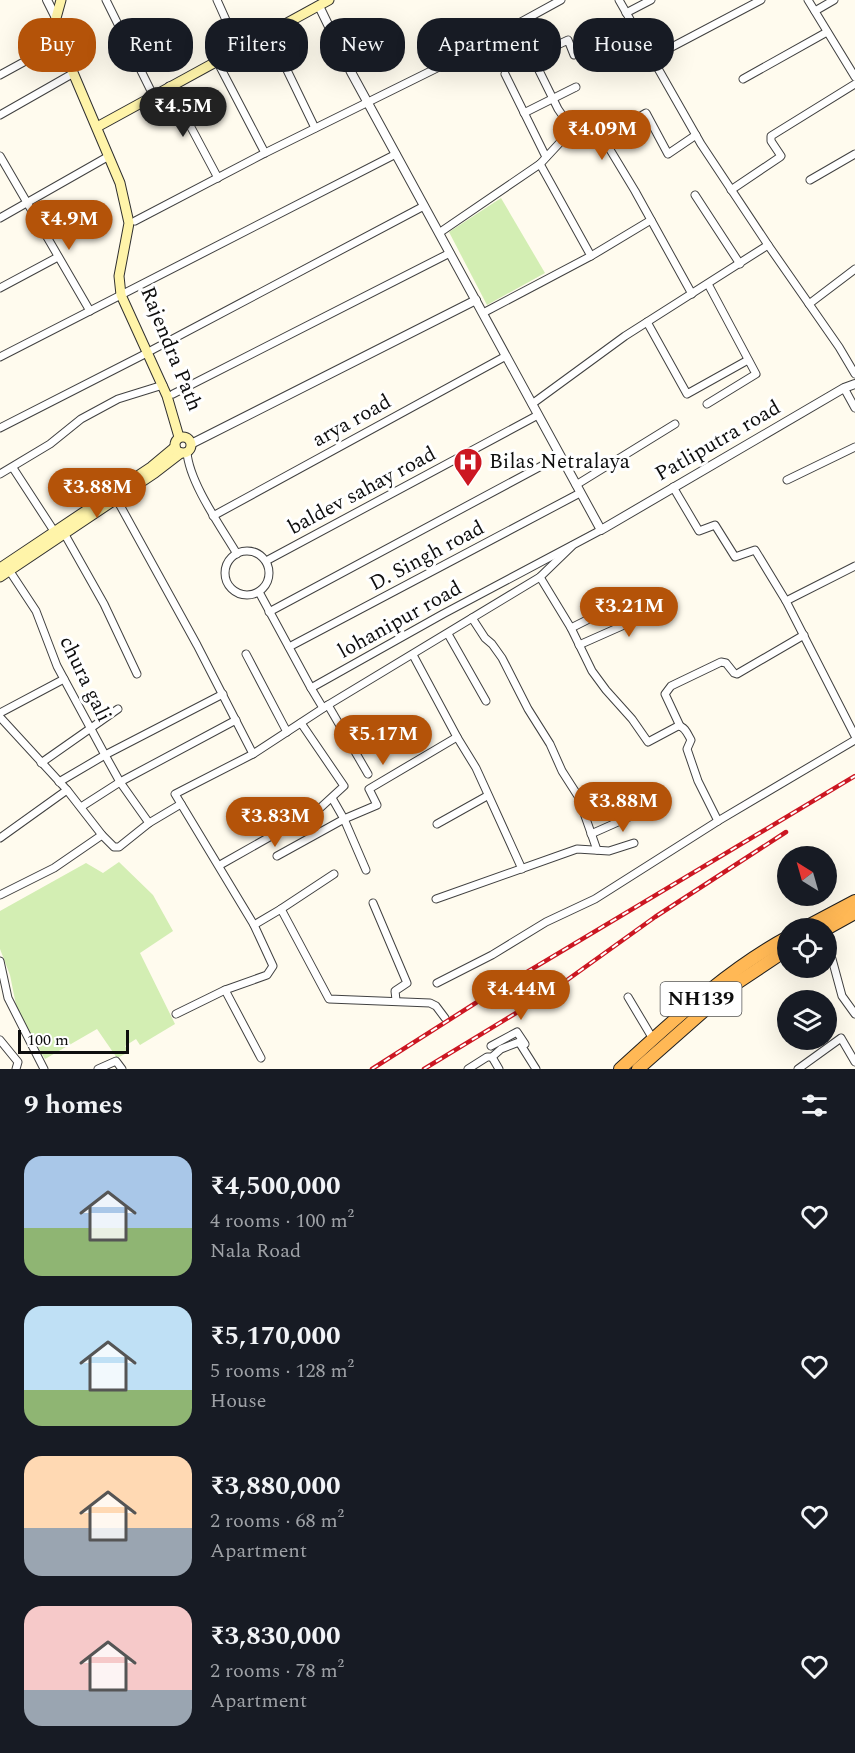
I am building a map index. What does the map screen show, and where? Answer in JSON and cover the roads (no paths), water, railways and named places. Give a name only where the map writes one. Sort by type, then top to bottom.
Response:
[{"type":"highway","points":[[823,918],[855,901]]},
{"type":"highway","points":[[837,923],[855,913]]},
{"type":"highway","name":"NH139","points":[[620,1069],[738,968],[777,943]]},
{"type":"highway","name":"NH139","points":[[638,1069],[731,987],[777,956]]},
{"type":"main road","points":[[56,18],[61,0]]},
{"type":"main road","points":[[297,18],[329,0]]},
{"type":"main road","points":[[100,125],[205,67]]},
{"type":"main road","name":"Rajendra Path","points":[[77,72],[123,182],[135,221],[124,293]]},
{"type":"main road","name":"Rajendra Path","points":[[72,74],[100,125],[109,156],[123,182],[129,223],[119,276],[163,385],[183,445]]},
{"type":"main road","name":"Rajendra Path","points":[[149,352],[173,394],[183,445]]},
{"type":"main road","points":[[5,569],[155,473],[183,445]]},
{"type":"main road","points":[[0,577],[5,569],[54,531],[183,445]]},
{"type":"street","points":[[47,0],[56,18]]},
{"type":"street","points":[[106,0],[153,95]]},
{"type":"street","points":[[217,0],[225,18]]},
{"type":"street","points":[[527,18],[561,0]]},
{"type":"street","points":[[619,0],[629,18]]},
{"type":"street","points":[[626,13],[651,0]]},
{"type":"street","points":[[674,46],[760,0]]},
{"type":"street","points":[[808,0],[855,77]]},
{"type":"street","points":[[815,11],[834,0]]},
{"type":"street","points":[[319,6],[367,102],[601,530]]},
{"type":"street","points":[[743,79],[827,32]]},
{"type":"street","points":[[561,43],[568,40],[573,52]]},
{"type":"street","points":[[0,75],[18,65]]},
{"type":"street","points":[[223,72],[265,153]]},
{"type":"street","points":[[288,72],[315,128]]},
{"type":"street","points":[[135,221],[265,153],[429,72]]},
{"type":"street","points":[[439,233],[540,164],[566,136],[569,125],[540,72]]},
{"type":"street","points":[[659,72],[731,190],[839,347],[855,374]]},
{"type":"street","points":[[0,115],[72,74]]},
{"type":"street","points":[[505,74],[546,156]]},
{"type":"street","points":[[731,190],[781,156],[771,141],[771,136],[855,84]]},
{"type":"street","points":[[169,86],[218,178]]},
{"type":"street","points":[[524,113],[576,87]]},
{"type":"street","points":[[692,294],[603,138],[646,113],[668,154],[696,135]]},
{"type":"street","points":[[0,357],[396,154]]},
{"type":"street","points":[[810,180],[855,154]]},
{"type":"street","points":[[0,218],[109,156]]},
{"type":"street","points":[[0,158],[90,311]]},
{"type":"street","points":[[540,164],[591,256]]},
{"type":"street","points":[[695,195],[740,264]]},
{"type":"street","points":[[0,428],[424,206]]},
{"type":"street","points":[[483,313],[591,256],[651,220]]},
{"type":"street","points":[[532,404],[647,322],[768,245]]},
{"type":"street","points":[[173,394],[450,253]]},
{"type":"street","points":[[0,288],[58,257]]},
{"type":"street","points":[[809,304],[855,269]]},
{"type":"street","points":[[707,404],[756,374],[708,284]]},
{"type":"street","points":[[237,554],[213,516],[191,470],[183,445],[476,300]]},
{"type":"street","points":[[647,322],[687,394],[748,360]]},
{"type":"street","name":"arya road","points":[[213,516],[506,356]]},
{"type":"street","name":"Patliputra road","points":[[601,530],[844,388],[855,384]]},
{"type":"street","points":[[0,474],[50,444],[81,419],[118,399],[163,385]]},
{"type":"street","points":[[844,388],[855,408]]},
{"type":"street","name":"baldev sahay road","points":[[266,561],[538,415]]},
{"type":"street","name":"D. Singh road","points":[[289,647],[578,489],[675,424]]},
{"type":"street","points":[[787,480],[855,447]]},
{"type":"street","points":[[269,612],[560,456]]},
{"type":"street","points":[[13,468],[54,531]]},
{"type":"street","points":[[437,983],[492,955],[546,922],[595,899],[855,738],[804,635],[755,550],[735,557],[715,525],[699,531],[672,487]]},
{"type":"street","points":[[116,498],[223,694],[253,754]]},
{"type":"street","name":"lohanipur road","points":[[311,688],[442,614],[601,530]]},
{"type":"street","points":[[64,533],[104,604],[137,674]]},
{"type":"street","points":[[176,1014],[225,990],[267,975],[273,966],[254,925],[220,865],[175,794],[253,754],[540,577],[572,546]]},
{"type":"street","points":[[255,552],[266,561],[268,582],[259,592],[244,596],[230,589],[226,582],[225,567],[229,560],[237,554],[255,552]]},
{"type":"street","points":[[786,602],[855,566]]},
{"type":"street","name":"chura gali","points":[[5,569],[36,611],[64,679],[105,755],[59,782]]},
{"type":"street","points":[[540,577],[571,628],[592,671],[648,742],[680,726]]},
{"type":"street","points":[[259,592],[311,688],[326,707],[368,774]]},
{"type":"street","points":[[571,628],[629,599]]},
{"type":"street","points":[[579,645],[667,606]]},
{"type":"street","points":[[472,618],[502,658],[528,709],[550,744],[578,796],[597,850]]},
{"type":"street","points":[[448,634],[486,701]]},
{"type":"street","points":[[718,821],[698,781],[687,749],[690,739],[680,726],[665,694],[671,686],[721,662],[726,663],[737,674],[804,635]]},
{"type":"street","points":[[246,654],[286,732]]},
{"type":"street","points":[[413,655],[476,768],[522,869]]},
{"type":"street","points":[[64,679],[0,715],[67,790],[102,835],[116,848],[149,823],[181,804]]},
{"type":"street","points":[[149,823],[120,782],[105,755],[223,694]]},
{"type":"street","points":[[41,763],[118,709]]},
{"type":"street","points":[[81,807],[120,782],[236,720]]},
{"type":"street","points":[[220,865],[319,809],[344,786],[301,723]]},
{"type":"street","points":[[277,856],[344,819],[376,805],[369,789],[457,737]]},
{"type":"street","points":[[0,838],[67,790]]},
{"type":"street","points":[[437,824],[487,796]]},
{"type":"street","points":[[332,798],[344,819],[366,870]]},
{"type":"street","points":[[591,834],[645,810]]},
{"type":"street","points":[[0,895],[54,868],[102,835]]},
{"type":"street","points":[[436,899],[577,849],[609,851],[634,843]]},
{"type":"street","points":[[254,925],[334,874]]},
{"type":"street","points":[[372,903],[407,983],[395,991],[396,1000]]},
{"type":"street","points":[[281,909],[329,999],[430,1003],[436,1006],[445,1018]]},
{"type":"street","points":[[0,961],[8,998],[44,1069]]},
{"type":"street","points":[[837,978],[842,996],[855,1014]]},
{"type":"street","points":[[225,990],[261,1058]]},
{"type":"street","points":[[628,997],[653,1040]]},
{"type":"street","points":[[491,1046],[517,1032],[541,1069]]},
{"type":"street","points":[[798,1069],[841,1038],[855,1062]]},
{"type":"street","points":[[0,1040],[18,1062],[16,1069]]},
{"type":"street","points":[[468,1069],[486,1057],[492,1057],[501,1049],[519,1042],[536,1069]]},
{"type":"street","points":[[492,1057],[499,1069]]},
{"type":"street","points":[[98,1069],[116,1061],[122,1069]]},
{"type":"railway","points":[[372,1069],[485,997],[855,776]]},
{"type":"railway","points":[[424,1069],[549,993],[655,917],[786,832]]},
{"type":"place","name":"Bilas Netralaya","points":[[468,488]]}]
